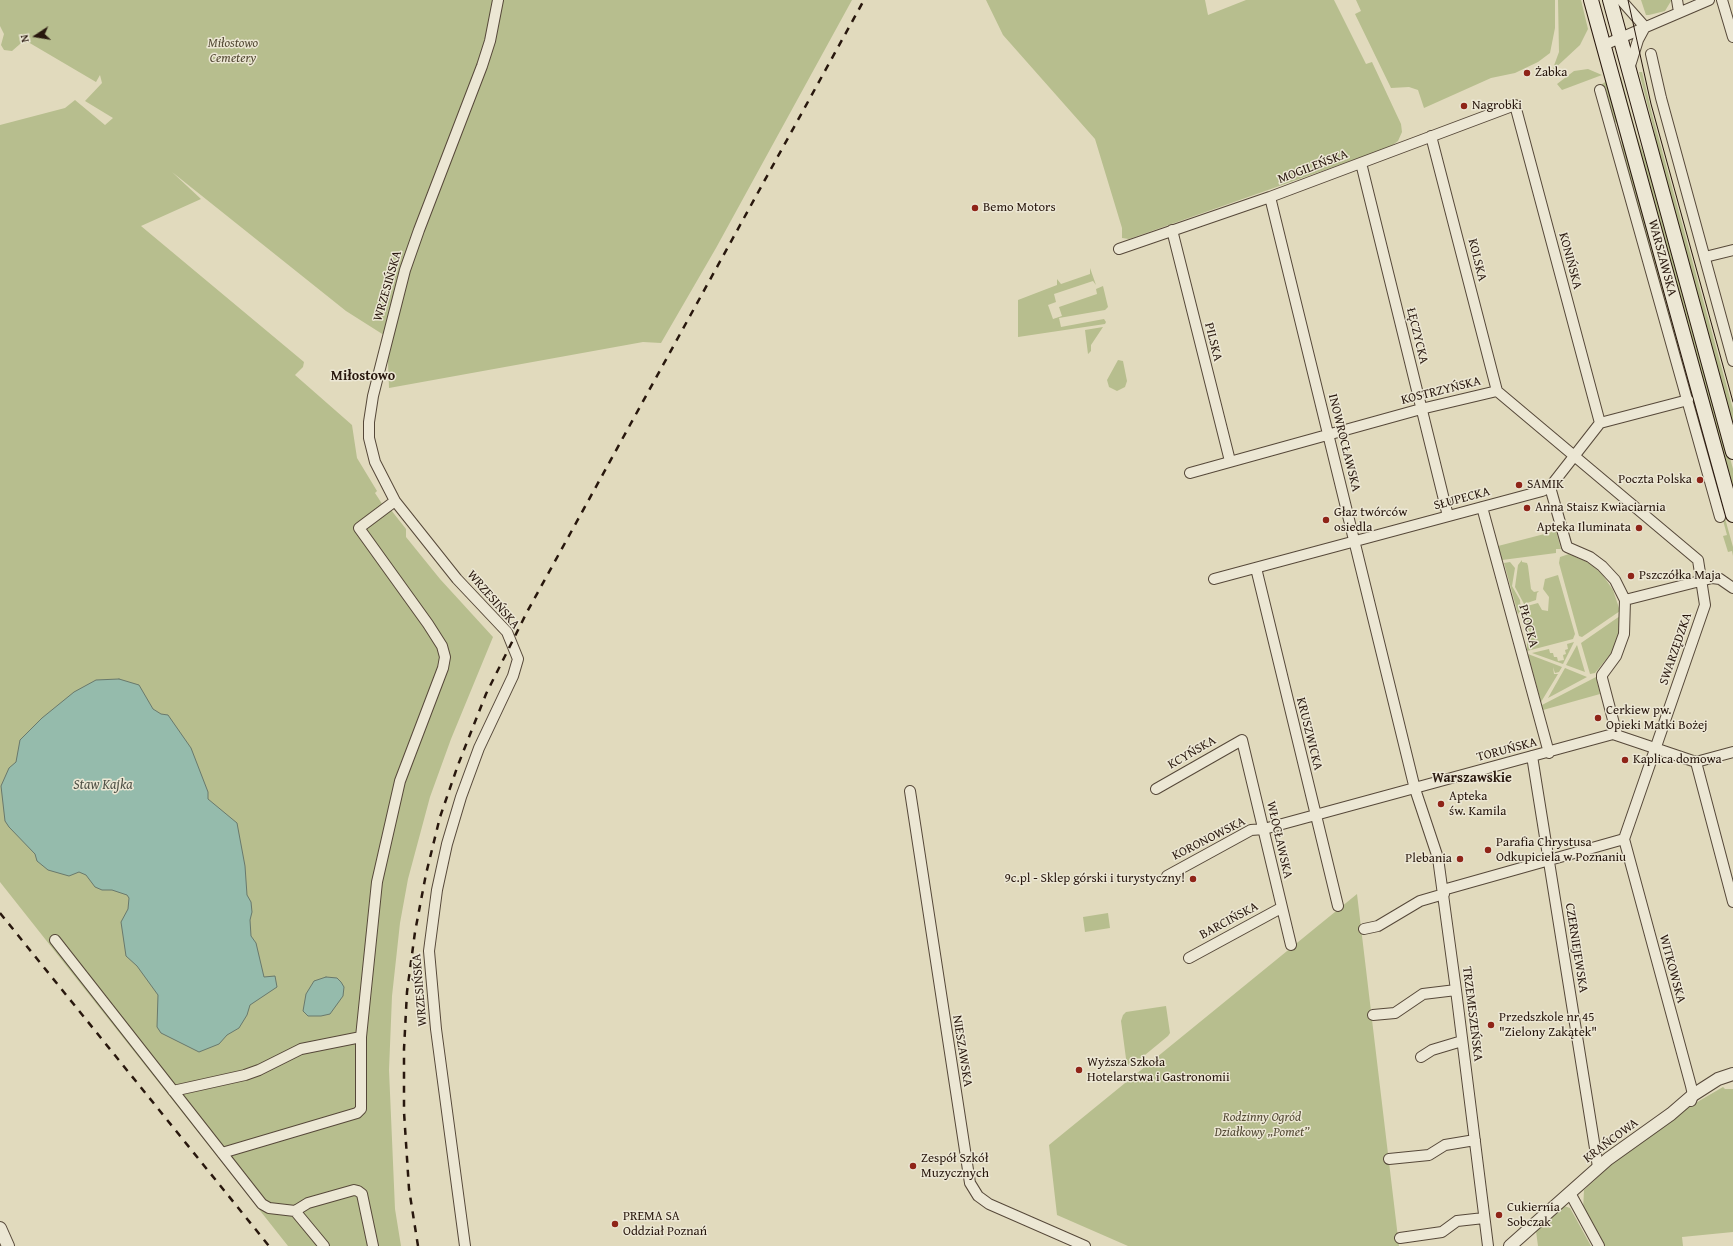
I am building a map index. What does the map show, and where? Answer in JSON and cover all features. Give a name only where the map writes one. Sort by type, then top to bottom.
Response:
[{"type":"main road","name":"WARSZAWSKA","points":[[1591,0],[1727,516]]},
{"type":"main road","name":"WARSZAWSKA","points":[[1610,0],[1619,38],[1733,452]]},
{"type":"street","name":"WRZESIŃSKA","points":[[464,1246],[436,1029],[429,951],[437,890],[447,844],[461,797],[479,748],[513,676],[518,659],[512,641],[507,632],[452,573],[395,501],[375,462],[369,438],[369,422],[373,396],[405,270],[421,223],[482,66],[490,41],[498,0]]},
{"type":"street","points":[[1620,0],[1645,27]]},
{"type":"street","points":[[1677,0],[1680,12]]},
{"type":"street","points":[[1604,45],[1709,0]]},
{"type":"street","points":[[1722,0],[1733,37]]},
{"type":"street","points":[[1628,71],[1638,40],[1645,27]]},
{"type":"street","points":[[1651,54],[1661,98],[1733,361]]},
{"type":"street","name":"WARSZAWSKA","points":[[1600,90],[1688,400],[1727,516]]},
{"type":"street","name":"MOGILEŃSKA","points":[[1119,249],[1270,197],[1515,105]]},
{"type":"street","name":"KONIŃSKA","points":[[1515,105],[1600,423]]},
{"type":"street","name":"KOLSKA","points":[[1431,136],[1497,391]]},
{"type":"street","name":"ŁĘCZYCKA","points":[[1361,163],[1448,516]]},
{"type":"street","name":"INOWROCŁAWSKA","points":[[1270,197],[1415,789]]},
{"type":"street","name":"PILSKA","points":[[1172,230],[1230,461]]},
{"type":"street","points":[[1705,257],[1733,250]]},
{"type":"street","name":"KOSTRZYŃSKA","points":[[1190,473],[1421,409],[1497,391],[1698,560]]},
{"type":"street","points":[[1688,400],[1600,423],[1550,487],[1567,547],[1585,554],[1602,566],[1615,580],[1625,600],[1625,629],[1623,640],[1616,656],[1602,674],[1616,735],[1656,750],[1696,762],[1733,752]]},
{"type":"street","name":"SŁUPECKA","points":[[1214,579],[1542,491],[1550,487]]},
{"type":"street","points":[[222,1153],[359,1112],[361,1037],[377,882],[400,781],[443,668],[445,657],[442,646],[426,621],[359,528],[395,501]]},
{"type":"street","name":"PŁOCKA","points":[[1482,507],[1549,753]]},
{"type":"street","name":"SWARZĘDZKA","points":[[1624,839],[1656,750],[1705,604],[1698,560]]},
{"type":"street","name":"KRUSZWICKA","points":[[1256,568],[1338,906]]},
{"type":"street","points":[[1625,600],[1702,580],[1720,580],[1733,588]]},
{"type":"street","name":"TORUŃSKA","points":[[1264,830],[1532,756],[1549,753],[1616,735]]},
{"type":"street","name":"KCYŃSKA","points":[[1156,789],[1242,740]]},
{"type":"street","name":"WŁOCŁAWSKA","points":[[1242,740],[1291,945]]},
{"type":"street","name":"CZERNIEJEWSKA","points":[[1532,756],[1598,1167]]},
{"type":"street","points":[[1696,762],[1733,902]]},
{"type":"street","name":"TRZEMESZEŃSKA","points":[[1415,789],[1438,858],[1444,892],[1488,1246]]},
{"type":"street","name":"NIESZAWSKA","points":[[910,791],[970,1183],[978,1196],[989,1204],[1085,1246]]},
{"type":"street","name":"KORONOWSKA","points":[[1167,876],[1251,830],[1264,830]]},
{"type":"street","points":[[1364,928],[1378,926],[1420,901],[1444,892],[1624,839]]},
{"type":"street","name":"WITKOWSKA","points":[[1624,839],[1691,1100]]},
{"type":"street","name":"BARCIŃSKA","points":[[1189,958],[1281,908]]},
{"type":"street","points":[[55,940],[262,1204],[273,1209],[295,1211],[308,1203],[358,1190],[362,1194],[373,1246]]},
{"type":"street","points":[[1373,1015],[1395,1013],[1424,994],[1456,990]]},
{"type":"street","points":[[173,1091],[252,1073],[301,1049],[361,1037]]},
{"type":"street","points":[[1421,1057],[1432,1050],[1462,1041]]},
{"type":"street","name":"KRAŃCOWA","points":[[1510,1246],[1598,1167],[1718,1079],[1733,1074]]},
{"type":"street","points":[[1389,1159],[1428,1155],[1445,1145],[1475,1140]]},
{"type":"street","points":[[1570,1193],[1599,1246]]},
{"type":"street","points":[[295,1211],[324,1246]]},
{"type":"street","points":[[1400,1238],[1442,1232],[1457,1221],[1484,1218]]},
{"type":"street","points":[[0,1228],[8,1246]]},
{"type":"green space","name":"Miłostowo Cemetery","points":[[0,0],[852,0],[716,248],[661,343],[643,342],[389,388],[387,337],[346,311],[172,172],[201,199],[141,226],[304,362],[303,367],[295,375],[352,425],[357,458],[377,491],[375,493],[388,513],[391,510],[406,529],[406,537],[440,579],[493,637],[451,739],[430,797],[408,879],[400,923],[392,996],[389,1070],[395,1209],[401,1246],[288,1246],[0,882],[0,125],[65,108],[75,100],[105,125],[113,118],[85,101],[102,83],[100,75],[96,82],[28,42],[20,44],[12,51],[4,50],[1,45],[4,34],[0,26]]},
{"type":"green space","points":[[986,0],[1205,0],[1208,15],[1246,0],[1334,0],[1366,64],[1372,62],[1401,124],[1402,132],[1398,141],[1390,147],[1129,239],[1122,238],[1122,228],[1095,139],[1003,35]]},
{"type":"green space","points":[[1356,0],[1555,0],[1555,28],[1550,53],[1538,62],[1515,73],[1491,78],[1424,108],[1418,90],[1409,87],[1391,88],[1355,14],[1361,11]]},
{"type":"green space","points":[[1558,0],[1581,0],[1588,29],[1580,45],[1552,71],[1559,52]]},
{"type":"green space","points":[[1641,0],[1671,1],[1665,11],[1646,15]]},
{"type":"green space","points":[[1588,69],[1602,75],[1562,90],[1557,84],[1574,71]]},
{"type":"green space","points":[[1639,72],[1642,72],[1652,114],[1733,409],[1733,435],[1666,191],[1653,126]]},
{"type":"green space","points":[[1621,77],[1637,136],[1657,191],[1733,469],[1733,499],[1618,78]]},
{"type":"green space","points":[[1607,81],[1680,340],[1699,425],[1733,547],[1733,556],[1732,551],[1728,552],[1723,536],[1727,535],[1623,152],[1617,124],[1613,119],[1605,87],[1602,87],[1602,84]]},
{"type":"green space","points":[[1090,268],[1096,285],[1093,281],[1054,294],[1056,302],[1048,305],[1053,319],[1062,316],[1059,307],[1097,294],[1096,289],[1103,286],[1108,307],[1105,310],[1059,318],[1061,327],[1104,319],[1106,322],[1105,324],[1018,337],[1018,300],[1057,285],[1057,279],[1061,284],[1090,274]]},
{"type":"green space","points":[[1103,327],[1091,345],[1091,351],[1088,354],[1085,330]]},
{"type":"green space","points":[[1118,360],[1123,361],[1127,381],[1125,387],[1117,391],[1109,387],[1107,380]]},
{"type":"green space","points":[[1556,531],[1561,549],[1556,549],[1556,553],[1502,560],[1498,546]]},
{"type":"green space","points":[[1569,554],[1589,563],[1602,574],[1613,590],[1620,611],[1582,637],[1579,636],[1559,563],[1560,557]]},
{"type":"green space","points":[[1522,560],[1522,562],[1527,563],[1528,566],[1531,589],[1534,592],[1539,591],[1537,593],[1536,600],[1524,604],[1515,587],[1518,565]]},
{"type":"green space","points":[[1510,562],[1515,568],[1512,586],[1520,600],[1521,611],[1518,614],[1504,563]]},
{"type":"green space","points":[[1558,575],[1575,634],[1573,639],[1527,651],[1527,606],[1538,603],[1542,610],[1548,611],[1549,597],[1543,589],[1545,579]]},
{"type":"green space","points":[[1620,616],[1618,634],[1612,652],[1595,673],[1590,674],[1581,643]]},
{"type":"green space","points":[[1574,642],[1563,664],[1532,653],[1549,649],[1550,653],[1553,653],[1554,657],[1557,657],[1558,661],[1564,660],[1563,655],[1566,654],[1565,650],[1568,649],[1567,644]]},
{"type":"green space","points":[[1577,645],[1585,672],[1566,665]]},
{"type":"green space","points":[[1528,654],[1562,667],[1559,672],[1555,673],[1553,667],[1554,674],[1558,674],[1541,702]]},
{"type":"green space","points":[[1565,668],[1587,677],[1548,698]]},
{"type":"green space","points":[[1596,677],[1600,694],[1543,710],[1542,705]]},
{"type":"green space","name":"Rodzinny Ogród Działkowy „Pomet”","points":[[1357,894],[1399,1246],[1128,1246],[1057,1215],[1049,1145]]},
{"type":"green space","points":[[1108,913],[1110,928],[1085,932],[1083,917]]},
{"type":"green space","points":[[1166,1006],[1170,1033],[1134,1064],[1127,1066],[1121,1021],[1123,1015],[1126,1012]]},
{"type":"green space","points":[[1723,1087],[1725,1089],[1733,1089],[1733,1232],[1682,1237],[1683,1246],[1603,1246],[1583,1210],[1584,1190],[1621,1156],[1687,1108]]},
{"type":"green space","points":[[1564,1206],[1570,1208],[1591,1246],[1538,1246],[1536,1231]]},
{"type":"water","name":"Staw Kajka","points":[[119,679],[139,685],[153,709],[161,714],[168,715],[191,748],[208,792],[208,799],[237,823],[245,866],[247,895],[251,902],[251,936],[256,943],[264,977],[275,976],[277,987],[250,1005],[247,1015],[239,1028],[227,1035],[219,1044],[199,1052],[161,1033],[157,1027],[158,995],[137,966],[126,956],[121,922],[128,909],[129,898],[127,895],[112,890],[102,890],[95,887],[86,875],[79,872],[69,876],[48,870],[37,861],[35,854],[5,821],[1,786],[9,768],[16,762],[20,740],[42,718],[74,692],[96,680]]},
{"type":"water","points":[[326,977],[337,978],[341,982],[344,987],[343,996],[330,1014],[308,1016],[303,1011],[306,994],[314,981]]},
{"type":"tram line","points":[[1628,0],[1651,104],[1733,402]]},
{"type":"railway","points":[[418,1246],[409,1189],[404,1112],[404,1049],[407,992],[415,932],[426,874],[440,817],[458,765],[486,694],[527,612],[864,0]]},
{"type":"railway","points":[[0,913],[269,1246]]},
{"type":"place","name":"Żabka","points":[[1527,73]]},
{"type":"place","name":"Nagrobki","points":[[1464,106]]},
{"type":"place","name":"Bemo Motors","points":[[975,208]]},
{"type":"place","name":"Poczta Polska","points":[[1700,480]]},
{"type":"place","name":"SAMIK","points":[[1519,485]]},
{"type":"place","name":"Anna Staisz Kwiaciarnia","points":[[1527,508]]},
{"type":"place","name":"Głaz twórców osiedla","points":[[1326,520]]},
{"type":"place","name":"Apteka Iluminata","points":[[1639,528]]},
{"type":"place","name":"Pszczółka Maja","points":[[1631,576]]},
{"type":"place","name":"Cerkiew pw. Opieki Matki Bożej","points":[[1598,718]]},
{"type":"place","name":"Kaplica domowa","points":[[1625,760]]},
{"type":"place","name":"Apteka św. Kamila","points":[[1441,804]]},
{"type":"place","name":"Parafia Chrystusa Odkupiciela w Poznaniu","points":[[1488,850]]},
{"type":"place","name":"Plebania","points":[[1460,859]]},
{"type":"place","name":"9c.pl - Sklep górski i turystyczny!","points":[[1193,879]]},
{"type":"place","name":"Przedszkole nr 45 \"Zielony Zakątek\"","points":[[1491,1025]]},
{"type":"place","name":"Wyższa Szkoła Hotelarstwa i Gastronomii","points":[[1079,1070]]},
{"type":"place","name":"Zespół Szkół Muzycznych","points":[[913,1166]]},
{"type":"place","name":"Cukiernia Sobczak","points":[[1499,1215]]},
{"type":"place","name":"PREMA SA Oddział Poznań","points":[[615,1224]]},
{"type":"district","name":"Miłostowo","points":[[363,376]]},
{"type":"district","name":"Warszawskie","points":[[1472,778]]}]
